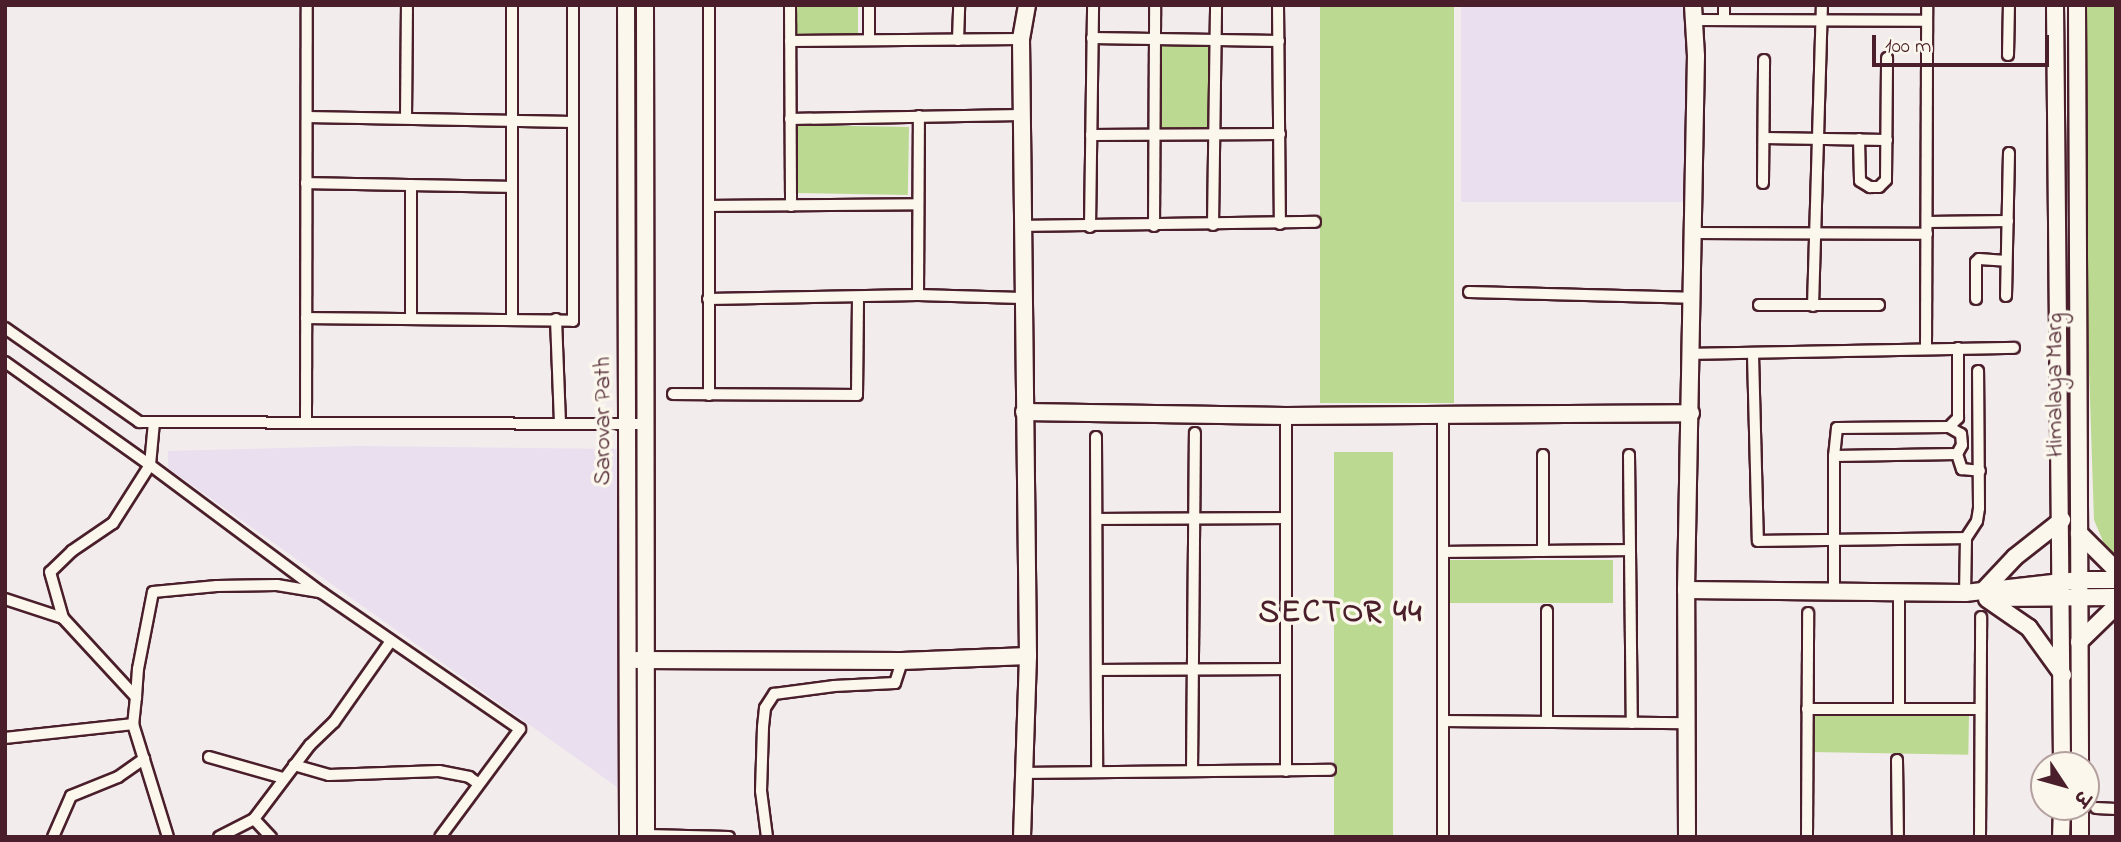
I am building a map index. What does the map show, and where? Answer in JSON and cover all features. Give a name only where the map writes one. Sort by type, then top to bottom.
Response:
[{"type":"main road","name":"Sarovar Path","points":[[626,5],[628,837]]},
{"type":"main road","name":"Sarovar Path","points":[[645,5],[646,836]]},
{"type":"main road","points":[[1022,837],[1028,656],[1021,226],[1021,39],[1027,5]]},
{"type":"main road","name":"Himalaya Marg","points":[[2055,5],[2062,751]]},
{"type":"main road","name":"Himalaya Marg","points":[[2077,5],[2080,751]]},
{"type":"main road","points":[[1687,837],[1689,723],[1686,590],[1691,413],[1694,13]]},
{"type":"main road","points":[[1024,412],[1286,416],[1691,413]]},
{"type":"main road","points":[[1986,594],[2015,557],[2062,520]]},
{"type":"main road","points":[[2079,533],[2116,570]]},
{"type":"main road","points":[[1986,594],[2079,580],[2116,580]]},
{"type":"main road","points":[[1686,590],[1965,593],[2061,599],[2116,597]]},
{"type":"main road","points":[[1986,594],[2029,628],[2063,676]]},
{"type":"main road","points":[[2079,642],[2116,606]]},
{"type":"main road","points":[[627,660],[902,661],[1028,656]]},
{"type":"street","points":[[306,423],[307,5]]},
{"type":"street","points":[[406,118],[407,5]]},
{"type":"street","points":[[512,5],[512,320]]},
{"type":"street","points":[[306,318],[573,321],[573,5]]},
{"type":"street","points":[[709,5],[709,395]]},
{"type":"street","points":[[790,5],[791,206]]},
{"type":"street","points":[[869,5],[869,40]]},
{"type":"street","points":[[958,40],[959,5]]},
{"type":"street","points":[[1090,227],[1093,5]]},
{"type":"street","points":[[1154,226],[1155,5]]},
{"type":"street","points":[[1213,225],[1216,5]]},
{"type":"street","points":[[1278,5],[1280,224]]},
{"type":"street","points":[[1724,5],[1724,20]]},
{"type":"street","points":[[1813,306],[1822,5]]},
{"type":"street","points":[[1926,348],[1927,5]]},
{"type":"street","points":[[2008,55],[2009,5]]},
{"type":"street","points":[[1694,13],[1724,20],[1927,21]]},
{"type":"street","points":[[1092,38],[1279,41]]},
{"type":"street","points":[[790,41],[1021,39]]},
{"type":"street","points":[[1859,139],[1860,181],[1870,187],[1879,187],[1886,180],[1887,58]]},
{"type":"street","points":[[1763,183],[1764,60]]},
{"type":"street","points":[[790,119],[1021,115]]},
{"type":"street","points":[[918,295],[919,116]]},
{"type":"street","points":[[306,117],[573,121]]},
{"type":"street","points":[[1091,135],[1280,134]]},
{"type":"street","points":[[1764,138],[1887,140]]},
{"type":"street","points":[[2006,296],[2009,153]]},
{"type":"street","points":[[306,183],[512,187]]},
{"type":"street","points":[[411,185],[411,319]]},
{"type":"street","points":[[709,206],[918,204]]},
{"type":"street","points":[[1927,222],[2007,221]]},
{"type":"street","points":[[1021,226],[1315,222]]},
{"type":"street","points":[[1692,233],[1927,234]]},
{"type":"street","points":[[1976,299],[1976,262],[1979,259],[2007,261]]},
{"type":"street","points":[[1469,292],[1691,298]]},
{"type":"street","points":[[708,299],[858,299],[918,295],[1022,298]]},
{"type":"street","points":[[673,394],[857,395],[858,299]]},
{"type":"street","points":[[1759,305],[1879,306]]},
{"type":"street","points":[[556,320],[560,424]]},
{"type":"street","points":[[5,328],[139,422],[646,424]]},
{"type":"street","points":[[1690,354],[1753,355],[1926,348],[2014,348]]},
{"type":"street","points":[[1949,428],[1958,418],[1958,348]]},
{"type":"street","points":[[1753,355],[1758,541],[1966,538]]},
{"type":"street","points":[[5,362],[150,465],[322,593],[520,729],[440,837]]},
{"type":"street","points":[[1965,593],[1966,538],[1977,521],[1980,471],[1978,371]]},
{"type":"street","points":[[1443,415],[1443,837]]},
{"type":"street","points":[[1286,416],[1286,771]]},
{"type":"street","points":[[136,696],[64,618],[50,572],[72,551],[113,523],[150,465],[154,422]]},
{"type":"street","points":[[1834,590],[1834,456],[1838,428],[1949,428],[1961,434],[1962,445],[1957,454],[1962,469],[1980,471]]},
{"type":"street","points":[[1192,771],[1195,433]]},
{"type":"street","points":[[1096,436],[1097,772]]},
{"type":"street","points":[[1629,454],[1632,723]]},
{"type":"street","points":[[1834,456],[1957,454]]},
{"type":"street","points":[[1542,455],[1543,551]]},
{"type":"street","points":[[1097,519],[1286,518]]},
{"type":"street","points":[[1443,552],[1630,550]]},
{"type":"street","points":[[168,837],[134,724],[138,669],[153,592],[217,586],[277,585],[322,593]]},
{"type":"street","points":[[1899,593],[1899,709]]},
{"type":"street","points":[[5,599],[64,618]]},
{"type":"street","points":[[1547,611],[1547,722]]},
{"type":"street","points":[[1807,837],[1808,613]]},
{"type":"street","points":[[1980,837],[1981,617]]},
{"type":"street","points":[[219,837],[254,819],[283,778],[334,722],[391,640]]},
{"type":"street","points":[[767,837],[761,791],[763,727],[765,708],[774,694],[834,686],[895,684],[902,661]]},
{"type":"street","points":[[1097,670],[1286,669]]},
{"type":"street","points":[[1807,709],[1980,709]]},
{"type":"street","points":[[1443,721],[1689,723]]},
{"type":"street","points":[[5,738],[134,724]]},
{"type":"street","points":[[209,757],[283,778]]},
{"type":"street","points":[[53,837],[71,796],[118,777],[144,759]]},
{"type":"street","points":[[1897,760],[1898,837]]},
{"type":"street","points":[[294,765],[329,775],[439,771],[469,777],[479,784]]},
{"type":"street","points":[[1024,773],[1330,770]]},
{"type":"street","points":[[254,819],[271,837]]},
{"type":"street","points":[[646,836],[729,837]]},
{"type":"shaded area","points":[[1461,5],[1688,5],[1688,202],[1461,202]]},
{"type":"shaded area","points":[[357,446],[619,449],[617,787],[168,468],[168,451]]},
{"type":"green space","points":[[796,5],[858,5],[858,34],[796,34]]},
{"type":"green space","points":[[1320,5],[1454,5],[1454,403],[1320,403]]},
{"type":"green space","points":[[2077,5],[2116,5],[2116,572],[2094,520]]},
{"type":"green space","points":[[1162,45],[1209,45],[1209,129],[1162,129]]},
{"type":"green space","points":[[797,125],[909,127],[908,195],[796,193]]},
{"type":"green space","points":[[1334,452],[1393,452],[1393,837],[1334,837]]},
{"type":"green space","points":[[1449,560],[1613,560],[1613,603],[1449,603]]},
{"type":"green space","points":[[1812,713],[1969,716],[1968,755],[1811,752]]},
{"type":"district","name":"SECTOR 44","points":[[1341,614]]}]
